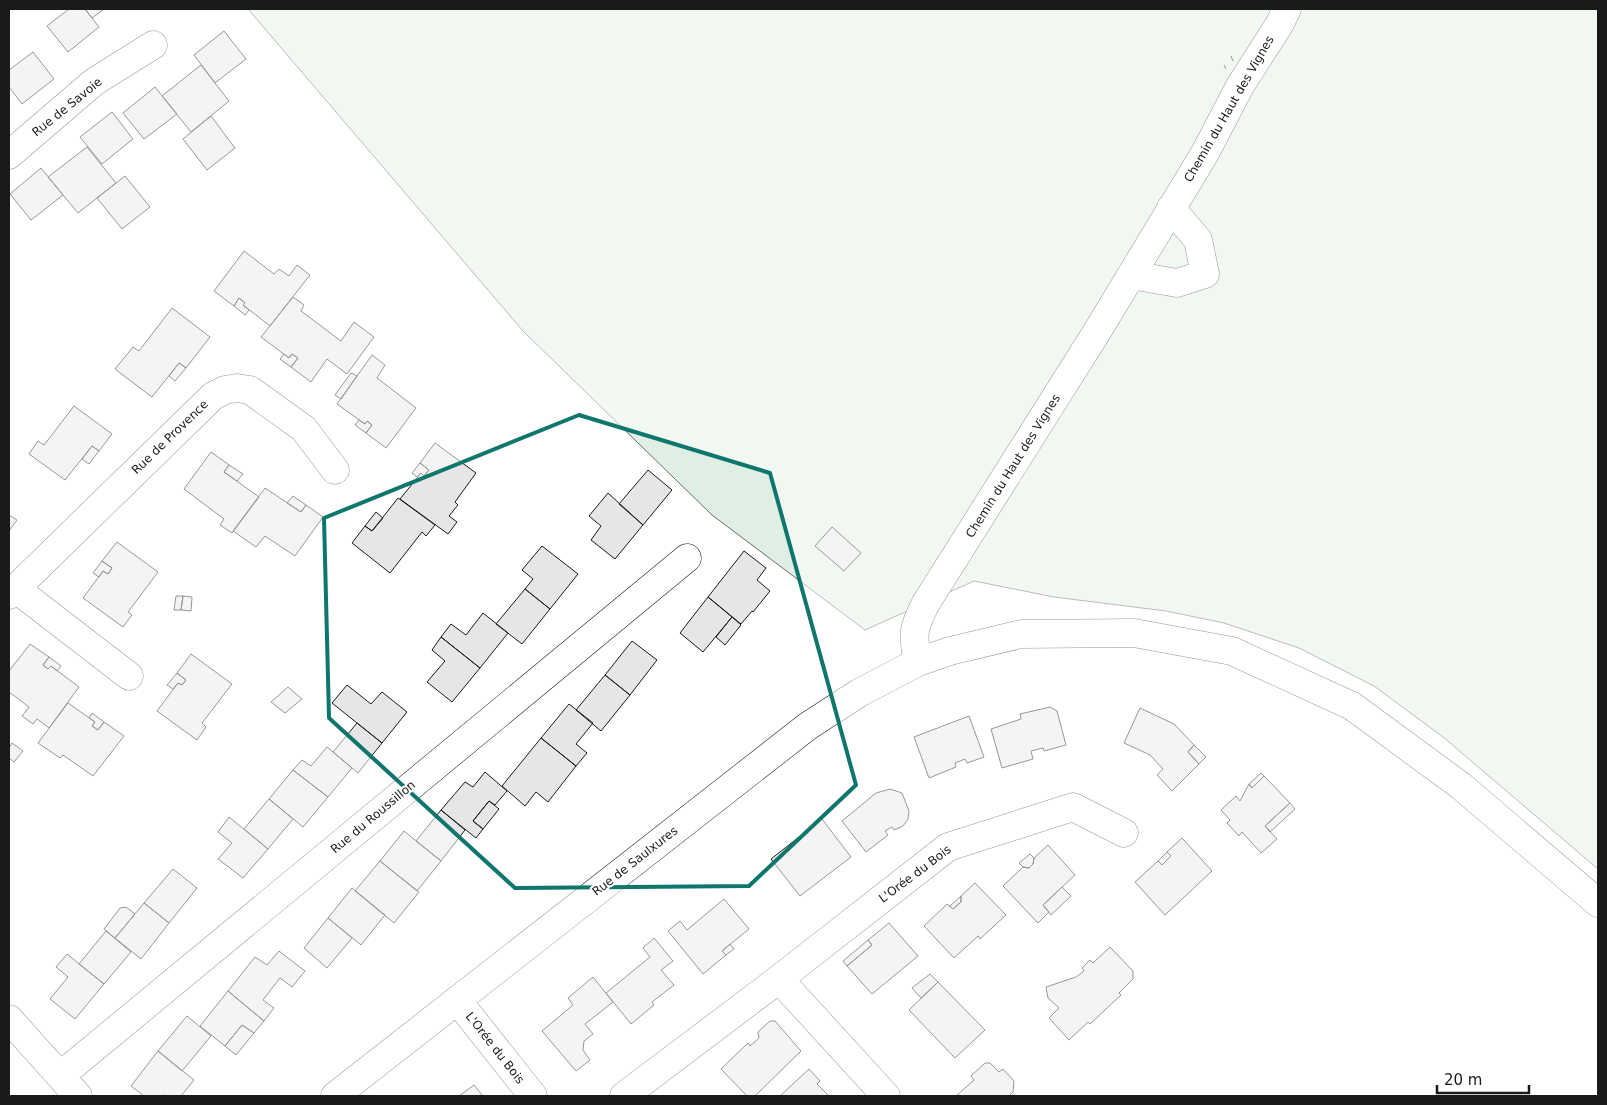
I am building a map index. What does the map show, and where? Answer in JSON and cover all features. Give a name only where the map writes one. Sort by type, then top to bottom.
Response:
[{"type":"street","name":"Chemin du Haut des Vignes","points":[[918,662],[914,642],[916,622],[926,603],[1098,330],[1205,152],[1240,86],[1279,25],[1287,9]]},
{"type":"street","name":"Rue de Savoie","points":[[9,155],[94,82],[153,45]]},
{"type":"street","points":[[1131,275],[1177,283],[1205,274],[1198,240],[1171,208]]},
{"type":"street","name":"Rue de Provence","points":[[129,676],[12,592],[213,396],[225,390],[237,388],[250,390],[304,429],[335,470]]},
{"type":"street","name":"Rue du Roussillon","points":[[60,1076],[687,558]]},
{"type":"street","name":"Rue de Saulxures","points":[[336,1096],[808,726],[859,693],[918,662],[950,651],[1021,634],[1134,633],[1232,650],[1289,675],[1352,706],[1408,746],[1461,786],[1598,903]]},
{"type":"street","name":"L'Orée du Bois","points":[[624,1096],[779,979],[948,847],[1074,807],[1124,833]]},
{"type":"street","points":[[779,979],[886,1096]]},
{"type":"street","name":"L'Orée du Bois","points":[[458,1000],[533,1096]]},
{"type":"street","points":[[9,1019],[78,1096]]},
{"type":"highlighted area","points":[[579,415],[770,473],[856,785],[749,886],[515,888],[329,718],[324,518]]},
{"type":"green space","points":[[248,9],[1598,9],[1598,869],[1443,737],[1374,686],[1299,648],[1224,623],[1166,611],[1054,597],[974,581],[865,630],[712,515],[523,331]]},
{"type":"building","points":[[69,9],[85,9],[99,27],[68,52],[47,26]]},
{"type":"building","points":[[85,9],[104,9],[92,18]]},
{"type":"building","points":[[224,31],[246,59],[215,83],[194,55]]},
{"type":"building","points":[[33,52],[54,79],[22,104],[9,87],[9,70]]},
{"type":"building","points":[[201,65],[229,101],[191,132],[162,96]]},
{"type":"building","points":[[155,87],[177,114],[144,139],[123,113]]},
{"type":"building","points":[[112,112],[133,139],[102,164],[80,137]]},
{"type":"building","points":[[211,116],[235,148],[207,170],[183,139]]},
{"type":"building","points":[[87,147],[116,183],[78,213],[48,177]]},
{"type":"building","points":[[41,168],[63,195],[31,220],[10,194]]},
{"type":"building","points":[[125,176],[150,207],[122,229],[97,198]]},
{"type":"building","points":[[244,251],[274,274],[279,269],[289,276],[297,265],[310,275],[270,326],[243,305],[245,303],[239,298],[234,306],[214,291]]},
{"type":"building","points":[[293,297],[304,305],[301,311],[341,341],[354,322],[374,337],[347,374],[327,359],[311,382],[291,367],[298,358],[292,354],[289,358],[261,337]]},
{"type":"building","points":[[239,298],[249,310],[245,315],[234,306]]},
{"type":"building","points":[[172,308],[210,337],[186,368],[179,363],[152,397],[115,369],[133,347],[139,351]]},
{"type":"building","points":[[284,354],[289,358],[292,354],[298,358],[291,367],[280,359]]},
{"type":"building","points":[[372,355],[385,365],[377,378],[416,408],[386,448],[366,433],[372,425],[367,421],[365,424],[337,404]]},
{"type":"building","points":[[179,363],[186,368],[175,381],[169,376]]},
{"type":"building","points":[[351,373],[357,376],[341,399],[335,395]]},
{"type":"building","points":[[74,406],[112,434],[99,451],[92,446],[65,480],[29,454],[38,441],[44,445]]},
{"type":"building","points":[[359,420],[365,424],[367,421],[372,425],[366,433],[355,425]]},
{"type":"building","points":[[435,443],[476,473],[455,502],[458,505],[449,516],[457,522],[448,534],[400,499],[421,473],[424,476],[429,470],[420,463]]},
{"type":"building","points":[[92,446],[99,451],[89,464],[82,459]]},
{"type":"building","points":[[211,452],[229,465],[224,472],[259,497],[232,533],[220,525],[224,519],[184,489]]},
{"type":"building","points":[[420,463],[429,470],[424,476],[421,473],[417,477],[412,473]]},
{"type":"building","points":[[229,465],[243,474],[237,481],[224,472]]},
{"type":"building","points":[[648,470],[672,490],[643,525],[619,504]]},
{"type":"building","points":[[265,488],[301,512],[306,505],[323,517],[295,556],[265,536],[256,547],[233,531]]},
{"type":"building","points":[[608,493],[643,525],[615,559],[591,540],[601,526],[589,516]]},
{"type":"building","points":[[293,496],[306,505],[301,512],[287,503]]},
{"type":"building","points":[[398,498],[435,525],[426,536],[422,532],[390,573],[352,543],[365,526],[372,531]]},
{"type":"building","points":[[376,512],[383,518],[372,531],[365,526]]},
{"type":"building","points":[[9,515],[17,520],[9,531]]},
{"type":"building","points":[[832,527],[861,553],[844,571],[815,546]]},
{"type":"building","points":[[117,542],[158,572],[128,612],[132,615],[123,627],[83,598],[103,571],[108,574],[112,568],[102,561]]},
{"type":"building","points":[[542,546],[578,574],[550,609],[525,589],[533,579],[522,570]]},
{"type":"building","points":[[744,551],[766,568],[757,580],[770,591],[741,624],[708,597]]},
{"type":"building","points":[[102,561],[112,568],[108,574],[103,571],[99,577],[93,573]]},
{"type":"building","points":[[525,589],[550,609],[522,644],[496,624]]},
{"type":"building","points":[[176,596],[183,596],[181,610],[174,610]]},
{"type":"building","points":[[183,596],[192,597],[191,611],[181,610]]},
{"type":"building","points":[[708,597],[732,617],[703,652],[680,633]]},
{"type":"building","points":[[483,613],[508,633],[480,668],[441,637],[451,624],[466,635]]},
{"type":"building","points":[[732,617],[741,625],[725,645],[716,637]]},
{"type":"building","points":[[441,637],[480,668],[452,702],[427,682],[445,661],[432,650]]},
{"type":"building","points":[[632,641],[657,660],[630,695],[605,675]]},
{"type":"building","points":[[30,644],[49,657],[43,665],[48,669],[51,666],[79,687],[49,728],[37,719],[33,724],[22,716],[29,707],[9,692],[9,671]]},
{"type":"building","points":[[191,654],[232,684],[202,723],[206,727],[197,740],[157,711],[178,683],[182,685],[186,680],[177,673]]},
{"type":"building","points":[[49,657],[61,666],[57,671],[51,666],[48,669],[43,665]]},
{"type":"building","points":[[177,673],[186,680],[182,685],[178,683],[173,689],[167,685]]},
{"type":"building","points":[[605,675],[630,695],[601,731],[576,710]]},
{"type":"building","points":[[347,685],[371,704],[382,692],[407,712],[382,743],[332,703]]},
{"type":"building","points":[[288,687],[302,699],[285,713],[271,702]]},
{"type":"building","points":[[68,703],[95,722],[92,726],[98,730],[104,722],[124,736],[93,776],[63,755],[60,758],[38,743]]},
{"type":"building","points":[[569,704],[593,723],[576,744],[587,753],[576,766],[541,738]]},
{"type":"building","points":[[1050,707],[1057,711],[1066,745],[1044,751],[1043,748],[1031,751],[1033,759],[1002,768],[991,729],[1021,719],[1020,714]]},
{"type":"building","points":[[1140,708],[1174,724],[1194,745],[1188,752],[1199,764],[1172,791],[1157,775],[1163,769],[1150,755],[1124,743]]},
{"type":"building","points":[[92,713],[104,722],[98,730],[92,726],[95,722],[89,718]]},
{"type":"building","points":[[969,716],[984,757],[967,763],[965,759],[955,763],[956,767],[929,778],[914,737]]},
{"type":"building","points":[[357,723],[382,743],[358,773],[333,752]]},
{"type":"building","points":[[541,738],[576,766],[548,802],[536,792],[525,806],[502,786]]},
{"type":"building","points":[[12,743],[23,751],[14,762],[9,758],[9,748]]},
{"type":"building","points":[[1194,745],[1206,757],[1199,764],[1188,752]]},
{"type":"building","points":[[327,747],[352,768],[328,797],[293,770],[302,760],[311,766]]},
{"type":"building","points":[[293,770],[328,797],[303,827],[269,799]]},
{"type":"building","points":[[485,772],[507,791],[495,805],[489,801],[473,821],[483,829],[476,838],[441,810],[465,782],[473,787]]},
{"type":"building","points":[[1261,773],[1264,776],[1252,788],[1249,784]]},
{"type":"building","points":[[1264,776],[1290,803],[1265,826],[1277,839],[1261,853],[1242,832],[1239,836],[1227,823],[1230,820],[1221,810],[1236,796],[1240,801],[1249,784],[1252,788]]},
{"type":"building","points":[[890,789],[902,793],[909,811],[908,819],[903,826],[894,830],[892,827],[885,831],[888,835],[866,852],[842,821],[876,793]]},
{"type":"building","points":[[269,799],[293,819],[268,849],[244,829]]},
{"type":"building","points":[[489,801],[499,809],[483,829],[473,821]]},
{"type":"building","points":[[1290,803],[1295,809],[1270,832],[1265,826]]},
{"type":"building","points":[[441,810],[465,830],[441,861],[416,841]]},
{"type":"building","points":[[229,817],[268,849],[243,878],[218,859],[232,843],[218,832]]},
{"type":"building","points":[[822,819],[851,857],[800,896],[771,859]]},
{"type":"building","points":[[404,831],[441,861],[417,891],[380,861]]},
{"type":"building","points":[[1182,838],[1212,871],[1165,915],[1135,882],[1158,861],[1162,865],[1171,856],[1167,852]]},
{"type":"building","points":[[1048,845],[1075,875],[1043,905],[1049,912],[1038,923],[1003,886],[1023,867],[1029,868],[1033,864],[1034,858]]},
{"type":"building","points":[[1167,852],[1171,856],[1162,865],[1158,861]]},
{"type":"building","points":[[1030,854],[1034,858],[1033,864],[1029,868],[1023,867],[1019,863]]},
{"type":"building","points":[[380,861],[419,892],[394,923],[355,891]]},
{"type":"building","points":[[173,869],[197,888],[169,923],[144,903]]},
{"type":"building","points":[[975,883],[1006,915],[980,939],[978,936],[954,958],[924,926],[947,904],[953,909],[961,902],[961,896]]},
{"type":"building","points":[[1062,887],[1071,896],[1051,915],[1043,905]]},
{"type":"building","points":[[352,888],[385,915],[361,945],[328,918]]},
{"type":"building","points":[[961,896],[961,902],[953,909],[950,906]]},
{"type":"building","points":[[724,899],[749,929],[722,951],[726,955],[703,974],[668,931],[680,921],[687,930]]},
{"type":"building","points":[[144,903],[169,923],[141,959],[115,938]]},
{"type":"building","points":[[126,907],[135,914],[115,938],[104,929],[120,908]]},
{"type":"building","points":[[328,918],[352,938],[327,968],[304,948]]},
{"type":"building","points":[[889,923],[918,956],[872,994],[847,966],[872,945],[868,940]]},
{"type":"building","points":[[106,931],[131,952],[104,984],[79,964]]},
{"type":"building","points":[[654,938],[673,961],[661,970],[674,985],[652,1002],[654,1005],[631,1024],[606,993],[650,957],[643,948]]},
{"type":"building","points":[[868,940],[872,945],[847,966],[843,961]]},
{"type":"building","points":[[730,944],[734,949],[726,955],[722,951]]},
{"type":"building","points":[[1110,947],[1133,971],[1133,979],[1119,993],[1121,995],[1090,1024],[1088,1022],[1069,1040],[1049,1018],[1059,1008],[1048,998],[1046,987],[1076,977],[1084,971],[1082,968],[1090,960],[1093,963]]},
{"type":"building","points":[[279,951],[305,971],[292,987],[280,978],[263,1000],[274,1008],[264,1021],[228,991],[255,957],[267,965]]},
{"type":"building","points":[[67,954],[104,984],[75,1019],[50,999],[68,977],[56,967]]},
{"type":"building","points":[[930,974],[938,982],[921,998],[912,988]]},
{"type":"building","points":[[593,977],[613,1002],[585,1024],[593,1034],[584,1041],[583,1050],[590,1060],[576,1071],[542,1031],[573,1005],[568,998]]},
{"type":"building","points":[[938,982],[985,1030],[955,1058],[909,1010]]},
{"type":"building","points":[[228,991],[264,1021],[254,1033],[242,1025],[225,1046],[200,1026]]},
{"type":"building","points":[[187,1016],[211,1036],[182,1071],[158,1051]]},
{"type":"building","points":[[770,1021],[775,1021],[801,1051],[755,1096],[747,1096],[721,1069],[748,1043],[750,1046],[759,1038],[758,1032]]},
{"type":"building","points":[[242,1025],[254,1033],[236,1055],[225,1046]]},
{"type":"building","points":[[158,1051],[194,1080],[181,1096],[144,1096],[131,1086]]},
{"type":"building","points":[[985,1063],[990,1063],[999,1072],[1003,1069],[1014,1081],[1013,1092],[1009,1096],[956,1096],[974,1080],[971,1076]]},
{"type":"building","points":[[809,1069],[820,1081],[817,1084],[829,1096],[780,1096]]},
{"type":"building","points":[[474,1085],[483,1096],[459,1096]]},
{"type":"fence","points":[[1231,56],[1233,61]]},
{"type":"fence","points":[[1224,65],[1226,69]]}]
